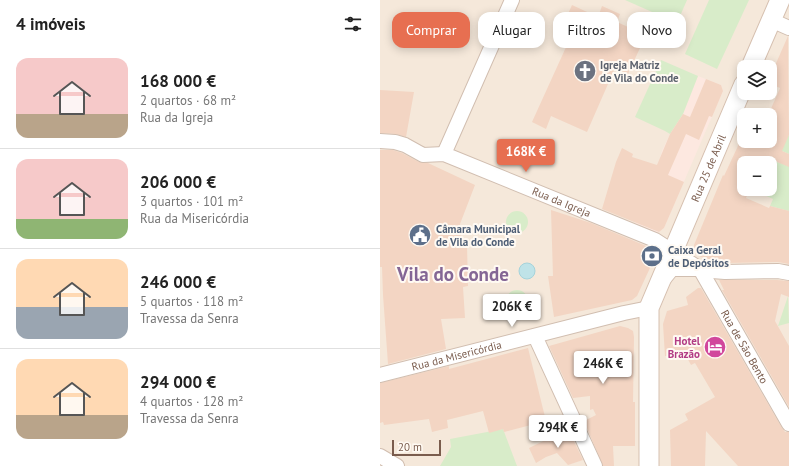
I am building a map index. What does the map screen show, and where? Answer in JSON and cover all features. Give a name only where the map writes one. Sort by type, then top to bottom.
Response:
[{"type":"street","points":[[444,154],[512,0]]},
{"type":"street","points":[[754,60],[780,0]]},
{"type":"street","points":[[771,20],[789,28]]},
{"type":"street","name":"Rua 25 de Abril","points":[[649,308],[737,100]]},
{"type":"street","name":"Rua da Igreja","points":[[380,141],[395,142],[405,145],[423,155],[444,154],[655,240],[700,269]]},
{"type":"street","points":[[659,285],[672,269],[700,269],[712,271],[778,271],[789,274]]},
{"type":"street","name":"Rua de São Bento","points":[[700,269],[789,424]]},
{"type":"street","points":[[648,466],[649,308]]},
{"type":"street","name":"Rua da Misericórdia","points":[[380,376],[624,313],[649,308]]},
{"type":"street","points":[[535,336],[595,466]]},
{"type":"street","points":[[380,456],[398,466]]},
{"type":"shaded area","points":[[380,0],[789,0],[789,466],[380,466]]},
{"type":"shaded area","points":[[698,76],[721,85],[723,91],[664,228],[658,233],[635,223],[653,183],[662,151],[670,134],[683,114]]},
{"type":"green space","points":[[625,0],[687,0],[682,12],[652,12]]},
{"type":"green space","points":[[709,0],[749,0],[717,69],[685,54]]},
{"type":"green space","points":[[661,60],[698,76],[683,114],[670,134],[635,117]]},
{"type":"green space","points":[[789,135],[789,154],[782,151],[777,162],[777,156],[763,156],[767,148],[777,148],[777,139]]},
{"type":"green space","points":[[777,162],[789,166],[789,211],[770,206],[773,199],[766,196],[777,196]]},
{"type":"green space","points":[[517,211],[525,214],[528,222],[525,230],[517,233],[509,230],[506,222],[509,214]]},
{"type":"green space","points":[[517,290],[525,293],[528,301],[525,309],[517,312],[509,309],[506,301],[509,293]]},
{"type":"green space","points":[[788,296],[789,323],[778,326]]},
{"type":"green space","points":[[503,429],[517,466],[440,466],[451,447],[450,439]]},
{"type":"water","points":[[524,263],[530,263],[535,268],[533,277],[530,279],[524,279],[519,274],[519,268]]},
{"type":"building","name":"Igreja Matriz de Vila do Conde","points":[[572,5],[587,12],[569,12]]},
{"type":"building","name":"Igreja Matriz de Vila do Conde","points":[[602,6],[616,12],[600,12]]},
{"type":"building","name":"Igreja Matriz de Vila do Conde","points":[[619,23],[627,26],[627,48],[640,48],[628,74],[615,68],[587,132],[551,116],[546,129],[532,122],[566,48],[619,48]]},
{"type":"building","points":[[788,36],[789,135],[782,151],[789,154],[789,167],[777,162],[777,156],[737,156],[737,196],[747,196],[746,198],[769,208],[770,206],[789,211],[789,264],[778,262],[709,262],[708,260],[695,254],[694,245],[723,175],[724,176],[737,148],[777,148],[777,108],[771,108],[775,100],[777,100],[777,95],[780,88],[777,87],[777,61]]},
{"type":"building","points":[[706,79],[721,85],[723,91],[712,117],[709,116],[699,140],[686,134],[668,175],[684,182],[664,228],[659,232],[602,209],[616,162],[622,148],[633,154],[632,157],[657,165],[670,134],[683,114],[690,117]]},
{"type":"building","points":[[380,90],[414,92],[406,137],[396,134],[380,133]]},
{"type":"building","name":"Câmara Municipal de Vila do Conde","points":[[380,150],[393,150],[402,153],[419,162],[428,163],[475,185],[460,224],[461,246],[467,245],[468,286],[463,287],[465,318],[441,319],[446,349],[388,364],[382,267],[380,267]]},
{"type":"building","points":[[551,210],[591,223],[651,248],[656,255],[637,296],[632,300],[554,317],[548,276],[553,276]]},
{"type":"building","points":[[719,280],[789,281],[789,297],[781,294],[775,321],[789,346],[789,407],[722,290],[724,290]]},
{"type":"building","points":[[698,288],[701,288],[782,428],[785,432],[789,432],[789,466],[738,466],[706,431],[705,466],[671,466],[670,430],[688,420],[685,414],[715,397],[695,363],[691,365],[685,354],[665,356],[663,324],[667,311],[688,305],[686,297]]},
{"type":"building","points":[[620,326],[633,331],[634,337],[633,402],[635,402],[635,446],[613,446],[614,466],[603,466],[584,421],[596,415],[593,409],[590,410],[590,396],[573,398],[549,346]]},
{"type":"building","points":[[528,348],[546,421],[504,432],[503,429],[489,433],[483,411],[447,420],[448,428],[432,432],[429,419],[384,425],[383,422],[380,423],[380,383],[449,366],[449,369]]},
{"type":"building","points":[[568,429],[583,460],[568,465],[557,453],[536,463],[529,448]]},
{"type":"place","name":"Igreja Matriz de Vila do Conde","points":[[585,71]]},
{"type":"place","name":"Câmara Municipal de Vila do Conde","points":[[420,235]]},
{"type":"place","name":"Caixa Geral de Depósitos","points":[[652,256]]},
{"type":"place","name":"Hotel Brazão","points":[[715,347]]},
{"type":"district","name":"Vila do Conde","points":[[453,274]]}]
